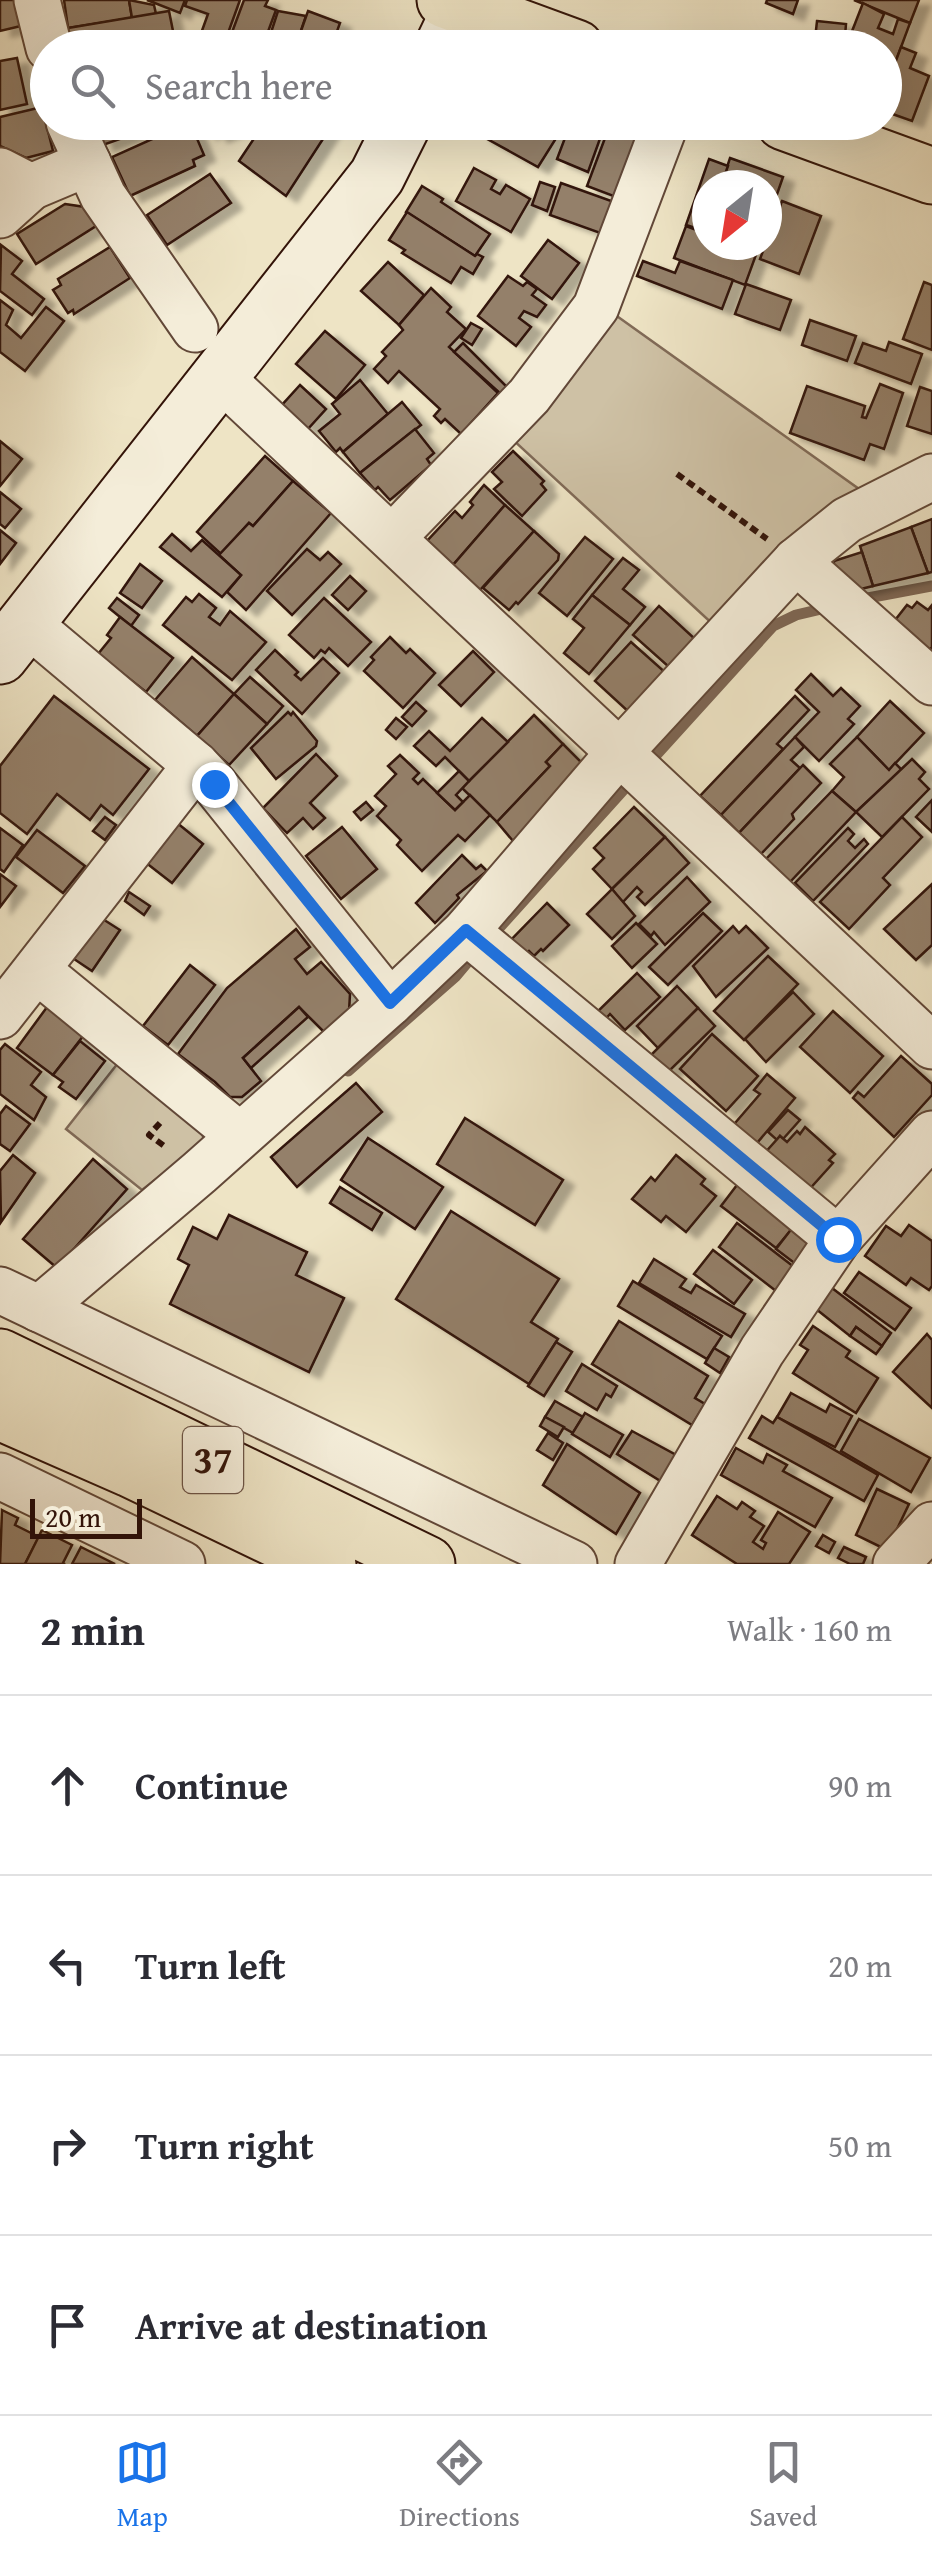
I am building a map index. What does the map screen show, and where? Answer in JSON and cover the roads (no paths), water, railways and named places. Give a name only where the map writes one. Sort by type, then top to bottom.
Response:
[{"type":"main road","points":[[454,14],[511,30]]},
{"type":"main road","points":[[833,140],[932,176]]},
{"type":"main road","name":"37","points":[[0,1357],[427,1564]]},
{"type":"main road","name":"37","points":[[0,1412],[328,1564]]},
{"type":"street","points":[[37,0],[44,30]]},
{"type":"street","points":[[77,140],[103,196],[195,329]]},
{"type":"street","points":[[390,1003],[196,765],[14,639],[378,176],[395,140]]},
{"type":"street","points":[[393,537],[529,396],[596,307],[659,140]]},
{"type":"street","points":[[10,191],[88,164]]},
{"type":"street","points":[[221,378],[932,1046]]},
{"type":"street","points":[[574,1564],[20,1299],[239,1135],[390,1003],[479,941],[808,572],[847,520],[932,477]]},
{"type":"street","points":[[808,572],[932,682]]},
{"type":"street","points":[[0,1016],[196,765]]},
{"type":"street","points":[[479,941],[838,1239]]},
{"type":"street","points":[[37,970],[239,1135]]},
{"type":"street","points":[[638,1564],[762,1351],[838,1239],[932,1134]]},
{"type":"street","points":[[0,1476],[182,1564]]},
{"type":"street","points":[[896,1564],[932,1525]]},
{"type":"waterway","points":[[857,600],[932,586]]},
{"type":"waterway","points":[[648,764],[773,626],[796,615],[830,607]]},
{"type":"waterway","points":[[490,938],[635,777]]},
{"type":"waterway","points":[[348,1071],[456,976],[477,951]]}]
